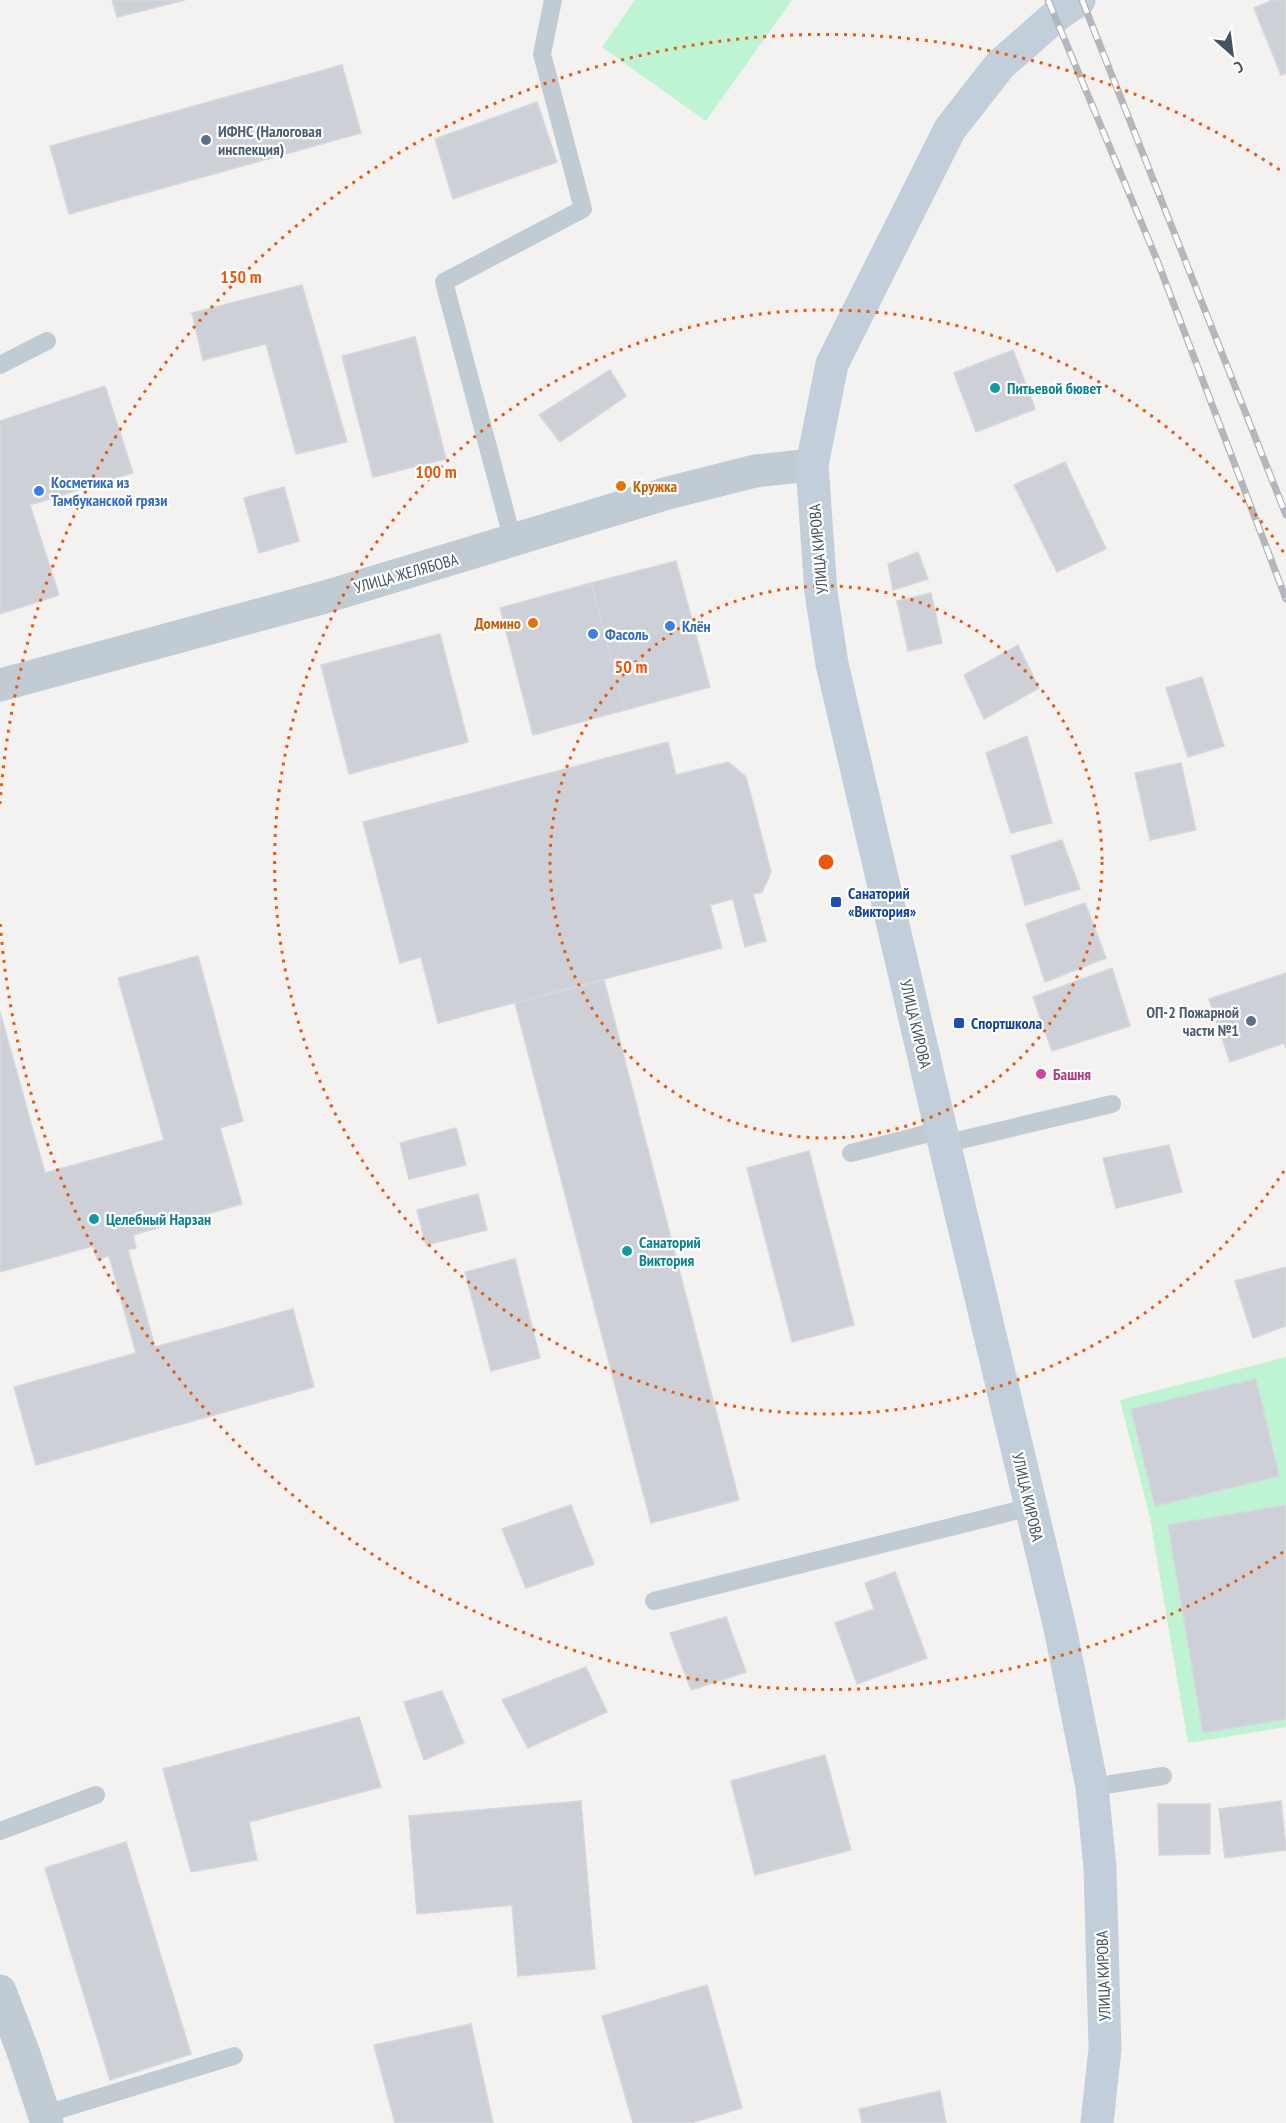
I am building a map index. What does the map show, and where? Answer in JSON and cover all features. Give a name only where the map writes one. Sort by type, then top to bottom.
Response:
[{"type":"street","name":"УЛИЦА КИРОВА","points":[[1079,0],[1058,14],[999,65],[950,129],[832,364],[812,465],[821,592],[832,664],[942,1137],[1060,1628],[1092,1787],[1100,1869],[1105,2049],[1096,2123]]},
{"type":"street","name":"УЛИЦА ЖЕЛЯБОВА","points":[[0,685],[325,597],[668,493],[756,471],[812,465]]},
{"type":"street","points":[[0,1991],[46,2119]]},
{"type":"lane","points":[[513,541],[444,282],[583,209],[542,54],[553,0]]},
{"type":"lane","points":[[0,365],[47,341]]},
{"type":"lane","points":[[851,1153],[1112,1104]]},
{"type":"lane","points":[[654,1602],[1031,1507]]},
{"type":"lane","points":[[1092,1787],[1163,1776]]},
{"type":"lane","points":[[0,1831],[96,1795]]},
{"type":"lane","points":[[46,2119],[234,2056]]},
{"type":"green space","points":[[635,0],[792,0],[706,121],[602,47]]},
{"type":"green space","points":[[1286,1357],[1286,1727],[1188,1743],[1150,1518],[1120,1400]]},
{"type":"building","points":[[112,0],[185,0],[117,17]]},
{"type":"building","points":[[1273,0],[1286,0],[1286,73],[1281,75],[1254,8]]},
{"type":"building","name":"ИФНС (Налоговая инспекция)","points":[[342,65],[361,133],[69,214],[50,146]]},
{"type":"building","points":[[537,102],[557,162],[453,199],[435,139]]},
{"type":"building","points":[[302,285],[347,442],[296,454],[266,344],[203,360],[192,313]]},
{"type":"building","points":[[415,337],[446,459],[373,477],[342,356]]},
{"type":"building","points":[[1013,350],[1035,409],[976,432],[954,373]]},
{"type":"building","points":[[610,370],[626,396],[560,442],[539,415]]},
{"type":"building","points":[[105,386],[133,473],[30,505],[59,595],[0,614],[0,421]]},
{"type":"building","points":[[1065,462],[1106,549],[1057,572],[1014,485]]},
{"type":"building","points":[[284,487],[299,541],[259,553],[244,498]]},
{"type":"building","points":[[918,552],[928,579],[893,590],[888,564]]},
{"type":"building","points":[[676,561],[710,687],[625,710],[591,583]]},
{"type":"building","points":[[591,583],[625,710],[533,735],[500,608]]},
{"type":"building","points":[[931,593],[942,643],[908,651],[897,601]]},
{"type":"building","points":[[440,634],[468,742],[349,774],[321,665]]},
{"type":"building","points":[[1018,645],[1039,688],[984,719],[964,675]]},
{"type":"building","points":[[1202,677],[1224,746],[1188,757],[1166,688]]},
{"type":"building","points":[[1027,736],[1052,823],[1011,833],[986,753]]},
{"type":"building","points":[[668,742],[676,775],[728,762],[746,777],[771,872],[762,892],[753,894],[766,941],[745,947],[733,899],[710,905],[722,948],[438,1023],[421,957],[400,963],[363,822]]},
{"type":"building","points":[[1181,763],[1196,830],[1150,840],[1135,773]]},
{"type":"building","points":[[1062,840],[1080,889],[1025,905],[1011,856]]},
{"type":"building","points":[[1085,903],[1106,958],[1045,982],[1026,924]]},
{"type":"building","name":"Целебный Нарзан","points":[[198,956],[243,1121],[220,1128],[242,1204],[133,1235],[136,1248],[128,1250],[155,1347],[293,1309],[314,1387],[36,1465],[14,1387],[136,1353],[109,1256],[97,1259],[93,1246],[0,1272],[0,1012],[45,1173],[164,1140],[118,978]]},
{"type":"building","points":[[1112,968],[1130,1026],[1052,1051],[1033,997]]},
{"type":"building","name":"ОП-2 Пожарной части №1","points":[[1286,973],[1286,1048],[1284,1043],[1230,1062],[1209,999]]},
{"type":"building","name":"Санаторий Виктория","points":[[604,980],[739,1500],[651,1523],[515,1003]]},
{"type":"building","points":[[456,1128],[466,1165],[409,1179],[400,1143]]},
{"type":"building","points":[[1169,1145],[1182,1192],[1116,1208],[1103,1158]]},
{"type":"building","points":[[809,1151],[854,1325],[792,1342],[747,1168]]},
{"type":"building","points":[[478,1194],[487,1230],[426,1245],[417,1210]]},
{"type":"building","points":[[515,1259],[540,1358],[491,1371],[465,1272]]},
{"type":"building","points":[[1286,1267],[1286,1326],[1253,1338],[1235,1281]]},
{"type":"building","points":[[1256,1379],[1279,1476],[1155,1506],[1131,1409]]},
{"type":"building","points":[[571,1505],[594,1564],[526,1588],[502,1529]]},
{"type":"building","points":[[1286,1505],[1286,1719],[1203,1733],[1168,1525]]},
{"type":"building","points":[[895,1572],[927,1658],[857,1684],[835,1623],[874,1609],[865,1583]]},
{"type":"building","points":[[726,1617],[746,1672],[691,1690],[670,1633]]},
{"type":"building","points":[[586,1667],[607,1712],[528,1748],[502,1700]]},
{"type":"building","points":[[442,1691],[464,1743],[424,1760],[404,1702]]},
{"type":"building","points":[[359,1717],[381,1787],[249,1822],[257,1860],[191,1872],[163,1769]]},
{"type":"building","points":[[825,1755],[851,1850],[755,1875],[731,1781]]},
{"type":"building","points":[[581,1801],[595,1969],[518,1976],[512,1905],[417,1914],[409,1816]]},
{"type":"building","points":[[1281,1801],[1286,1850],[1225,1858],[1219,1809]]},
{"type":"building","points":[[1158,1804],[1210,1804],[1210,1854],[1159,1855]]},
{"type":"building","points":[[126,1842],[191,2054],[110,2080],[45,1868]]},
{"type":"building","points":[[707,1985],[742,2108],[691,2123],[633,2123],[602,2016]]},
{"type":"building","points":[[471,2024],[493,2123],[395,2123],[374,2045]]},
{"type":"building","points":[[940,2091],[946,2123],[862,2123],[859,2109]]},
{"type":"railway","points":[[1048,0],[1157,260],[1286,599]]},
{"type":"railway","points":[[1082,0],[1286,515]]},
{"type":"place","name":"ИФНС (Налоговая инспекция)","points":[[206,140]]},
{"type":"place","name":"Питьевой бювет","points":[[995,388]]},
{"type":"place","name":"Кружка","points":[[621,486]]},
{"type":"place","name":"Косметика из Тамбуканской грязи","points":[[39,491]]},
{"type":"place","name":"Домино","points":[[533,623]]},
{"type":"place","name":"Клён","points":[[670,626]]},
{"type":"place","name":"Фасоль","points":[[593,634]]},
{"type":"place","name":"Санаторий «Виктория»","points":[[836,902]]},
{"type":"place","name":"ОП-2 Пожарной части №1","points":[[1251,1021]]},
{"type":"place","name":"Спортшкола","points":[[959,1023]]},
{"type":"place","name":"Башня","points":[[1041,1074]]},
{"type":"place","name":"Целебный Нарзан","points":[[94,1219]]},
{"type":"place","name":"Санаторий Виктория","points":[[627,1251]]}]
